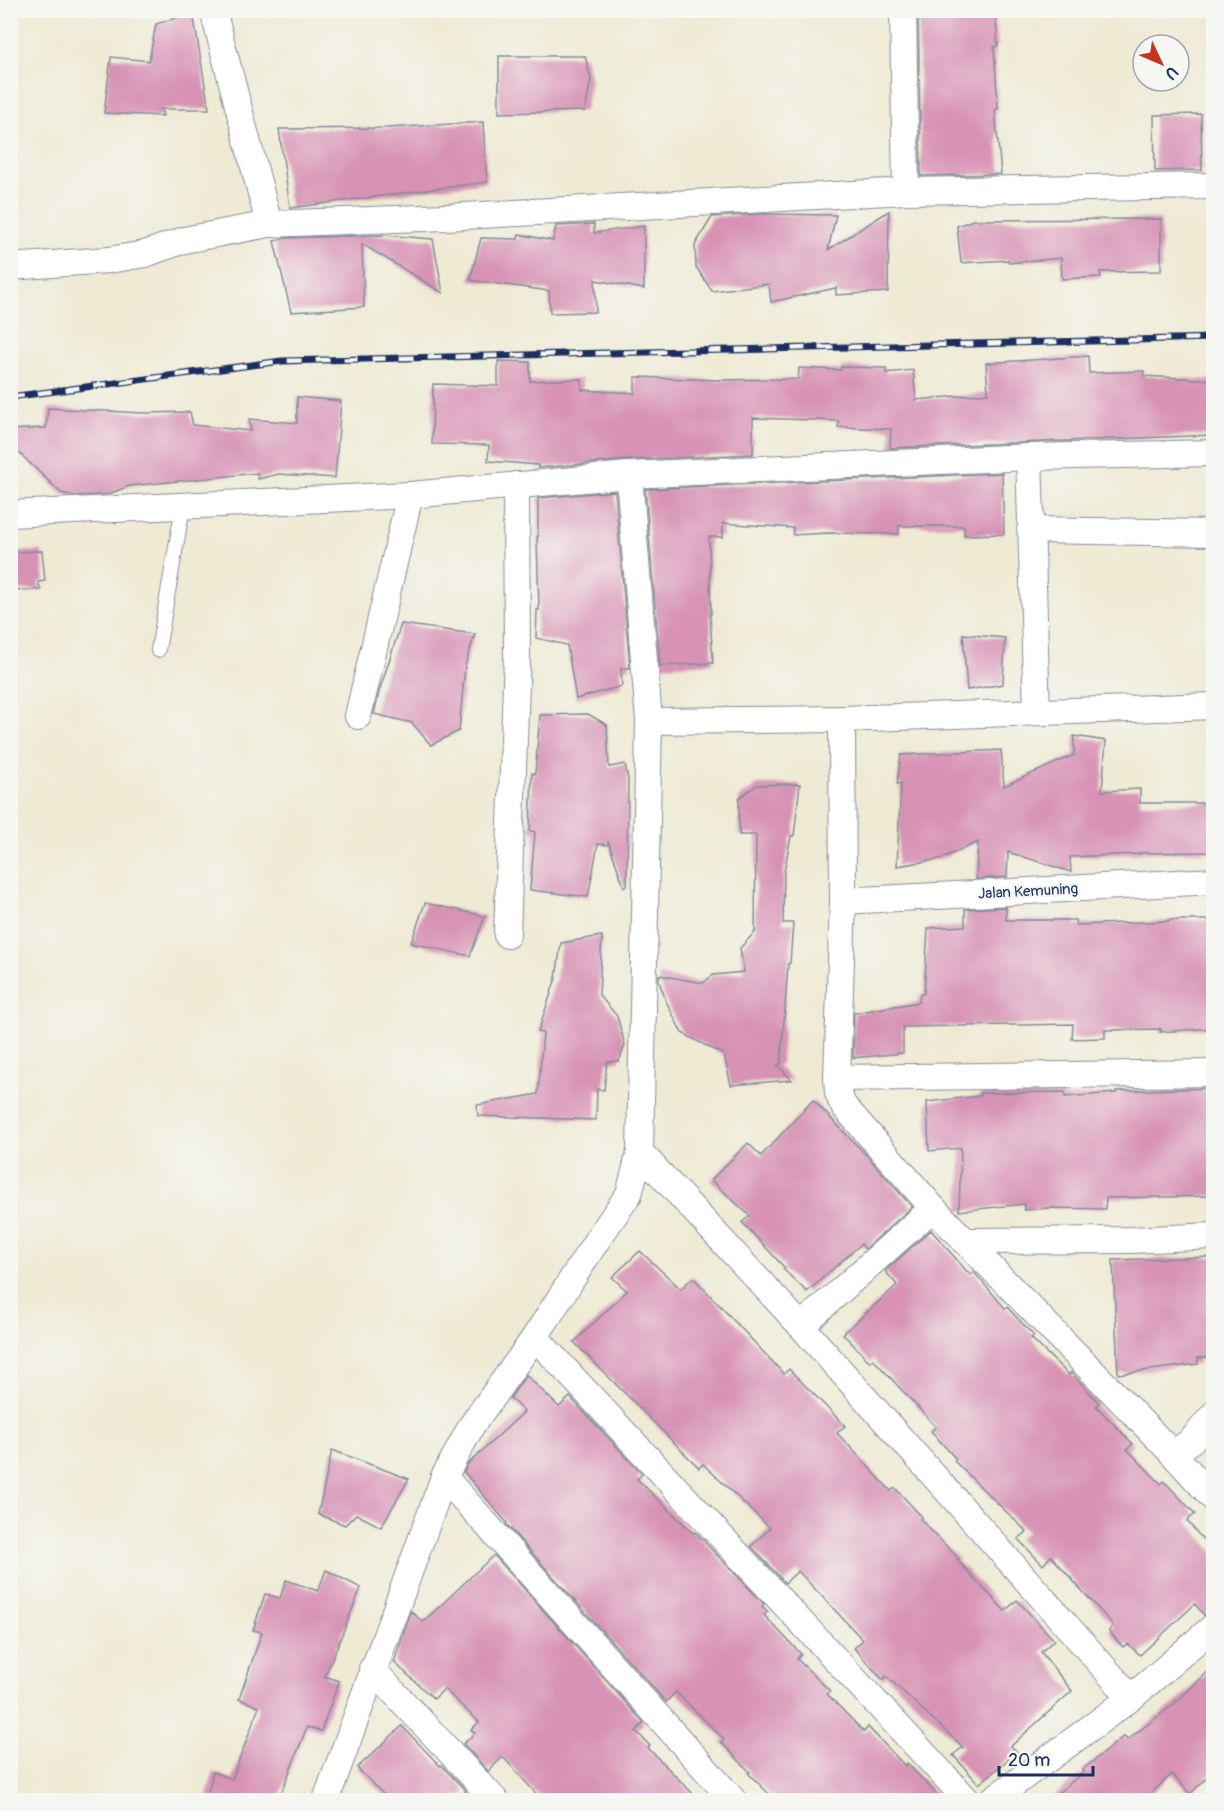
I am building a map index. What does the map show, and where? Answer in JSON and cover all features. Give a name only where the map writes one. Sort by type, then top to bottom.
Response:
[{"type":"street","points":[[213,10],[269,225]]},
{"type":"street","points":[[903,10],[906,191]]},
{"type":"street","points":[[10,267],[109,260],[136,255],[184,240],[269,225],[446,218],[906,191],[1214,186]]},
{"type":"street","points":[[10,514],[410,495],[629,475],[1029,457],[1214,453]]},
{"type":"street","points":[[1029,457],[1037,712]]},
{"type":"street","points":[[326,1800],[444,1477],[472,1425],[535,1337],[597,1240],[630,1194],[640,1152],[649,721],[629,475]]},
{"type":"street","points":[[507,935],[518,656],[516,485]]},
{"type":"street","points":[[358,716],[410,495]]},
{"type":"street","points":[[1030,530],[1214,533]]},
{"type":"street","points":[[649,721],[842,718],[1214,706]]},
{"type":"street","points":[[842,718],[843,901],[837,1078],[838,1093],[843,1105],[964,1241],[1173,1454],[1214,1499]]},
{"type":"street","name":"Jalan Kemuning","points":[[843,901],[1214,881]]},
{"type":"street","points":[[837,1078],[1214,1073]]},
{"type":"street","points":[[640,1152],[801,1326],[1131,1698]]},
{"type":"street","points":[[801,1326],[933,1208]]},
{"type":"street","points":[[964,1241],[1131,1240],[1214,1236]]},
{"type":"street","points":[[535,1337],[967,1800]]},
{"type":"street","points":[[1173,1454],[1192,1440],[1214,1414]]},
{"type":"street","points":[[444,1477],[733,1800]]},
{"type":"street","points":[[992,1800],[1131,1698],[1214,1626]]},
{"type":"street","points":[[372,1670],[495,1800]]},
{"type":"lane","points":[[158,650],[183,507]]},
{"type":"building","points":[[918,10],[995,10],[998,46],[994,47],[998,109],[995,110],[1001,174],[921,176]]},
{"type":"building","points":[[193,13],[209,109],[161,109],[163,116],[104,113],[111,57],[149,61],[156,24]]},
{"type":"building","points":[[499,56],[585,56],[591,79],[585,111],[499,113]]},
{"type":"building","points":[[1201,114],[1202,170],[1155,171],[1154,115]]},
{"type":"building","points":[[483,122],[487,182],[290,208],[279,129],[387,128]]},
{"type":"building","points":[[889,211],[888,292],[836,295],[836,288],[771,302],[769,284],[712,291],[696,267],[695,245],[712,217],[762,214],[836,215],[828,250]]},
{"type":"building","points":[[1161,219],[1161,271],[1100,272],[1101,277],[1062,279],[1061,258],[1009,263],[1008,260],[961,263],[957,226],[973,220]]},
{"type":"building","points":[[594,224],[594,233],[644,226],[644,289],[595,280],[596,312],[550,313],[549,291],[470,280],[481,238],[518,239],[519,234],[553,241],[556,226]]},
{"type":"building","points":[[383,235],[433,239],[443,293],[362,244],[364,307],[291,312],[274,241],[285,238]]},
{"type":"building","points":[[1088,356],[1089,373],[1144,371],[1144,376],[1214,380],[1214,435],[890,448],[891,429],[838,427],[839,421],[753,418],[753,454],[628,460],[538,468],[538,465],[488,461],[489,445],[432,444],[433,384],[498,386],[498,361],[530,362],[530,381],[582,379],[582,390],[635,393],[635,377],[718,380],[798,379],[799,368],[841,370],[841,367],[886,368],[886,373],[913,370],[916,400],[988,393],[986,363]]},
{"type":"building","points":[[297,397],[341,401],[335,478],[279,474],[258,479],[257,473],[129,486],[109,494],[74,496],[61,493],[10,444],[10,430],[46,428],[48,408],[143,413],[190,412],[193,425],[251,431],[249,419],[297,423]]},
{"type":"building","points":[[1002,473],[1004,534],[964,535],[964,526],[899,526],[899,534],[793,535],[793,528],[723,523],[723,537],[709,537],[713,663],[660,666],[645,489]]},
{"type":"building","points":[[615,491],[630,668],[621,668],[622,686],[576,699],[567,645],[536,638],[537,610],[539,610],[538,498]]},
{"type":"building","points":[[42,551],[45,581],[38,582],[41,590],[10,590],[10,552]]},
{"type":"building","points":[[401,624],[475,634],[465,666],[459,731],[431,745],[412,723],[374,714]]},
{"type":"building","points":[[963,634],[1005,638],[1003,684],[967,690]]},
{"type":"building","points":[[588,714],[607,725],[609,767],[625,764],[628,779],[627,886],[624,887],[608,841],[608,845],[598,844],[588,897],[530,890],[535,832],[530,831],[532,773],[535,774],[540,715]]},
{"type":"building","points":[[1074,736],[1106,741],[1102,791],[1140,789],[1140,803],[1214,803],[1214,852],[1070,857],[1071,872],[1008,852],[1007,877],[976,879],[978,842],[940,859],[897,866],[901,783],[897,784],[901,755],[1001,750],[1004,786],[1074,755]]},
{"type":"building","points":[[800,784],[794,836],[791,836],[784,872],[783,923],[793,923],[781,1064],[777,1065],[792,1080],[731,1085],[724,1055],[682,1033],[666,1001],[659,975],[703,983],[713,975],[744,972],[740,948],[755,932],[756,835],[739,835],[739,798],[757,785]]},
{"type":"building","points":[[425,903],[485,916],[470,956],[411,943]]},
{"type":"building","points":[[1006,907],[1006,920],[1075,920],[1076,925],[1214,920],[1214,1028],[1160,1032],[1161,1029],[1105,1030],[1105,1038],[1072,1039],[1073,1024],[903,1027],[903,1053],[853,1058],[854,1013],[919,1002],[920,994],[924,994],[928,928],[965,926],[965,909]]},
{"type":"building","points":[[602,936],[599,995],[617,1016],[625,1045],[619,1061],[607,1062],[604,1090],[597,1089],[596,1120],[478,1116],[477,1105],[538,1094],[543,1033],[538,1032],[556,978],[561,943]]},
{"type":"building","points":[[1214,1088],[1214,1196],[1106,1198],[1105,1209],[1024,1210],[1024,1204],[959,1211],[961,1148],[929,1151],[927,1102],[980,1096],[980,1093],[1065,1092],[1065,1097],[1116,1093],[1116,1091]]},
{"type":"building","points":[[813,1100],[912,1207],[865,1249],[861,1244],[807,1292],[783,1269],[785,1268],[742,1222],[750,1216],[711,1180],[748,1143],[761,1156]]},
{"type":"building","points":[[931,1230],[970,1275],[974,1272],[1005,1308],[1007,1307],[1034,1336],[1031,1338],[1069,1375],[1071,1372],[1099,1403],[1096,1406],[1133,1444],[1127,1449],[1161,1484],[1164,1481],[1195,1514],[1187,1521],[1214,1552],[1214,1611],[1204,1615],[1195,1604],[1140,1655],[1128,1644],[1123,1647],[1109,1631],[1113,1625],[1051,1556],[1043,1565],[1018,1539],[1027,1532],[954,1461],[956,1459],[931,1431],[936,1427],[873,1359],[870,1362],[843,1334],[897,1285],[885,1271]]},
{"type":"building","points":[[640,1251],[681,1289],[693,1277],[784,1374],[789,1369],[845,1426],[837,1433],[891,1491],[895,1488],[922,1517],[920,1519],[1005,1611],[1017,1600],[1054,1640],[1041,1652],[1072,1691],[1011,1746],[1017,1752],[979,1784],[953,1755],[963,1747],[886,1676],[883,1680],[854,1648],[863,1640],[798,1571],[785,1583],[751,1546],[770,1528],[703,1464],[699,1468],[574,1342],[627,1291],[612,1277]]},
{"type":"building","points":[[1214,1257],[1214,1357],[1198,1358],[1198,1364],[1118,1374],[1113,1260]]},
{"type":"building","points":[[526,1375],[559,1407],[570,1397],[642,1474],[637,1479],[693,1533],[695,1532],[764,1604],[762,1606],[768,1612],[764,1615],[801,1654],[797,1659],[830,1691],[827,1694],[864,1732],[868,1727],[942,1800],[775,1800],[721,1742],[724,1739],[676,1692],[666,1702],[506,1524],[464,1472],[467,1465],[524,1412],[510,1398]]},
{"type":"building","points":[[332,1450],[409,1479],[381,1527],[356,1514],[345,1525],[318,1514]]},
{"type":"building","points":[[494,1555],[644,1723],[636,1731],[650,1746],[648,1748],[699,1800],[542,1800],[503,1757],[488,1771],[463,1744],[475,1733],[471,1730],[479,1722],[444,1689],[434,1699],[394,1662],[411,1611],[423,1622]]},
{"type":"building","points":[[326,1570],[361,1588],[325,1676],[339,1681],[321,1731],[307,1727],[280,1796],[282,1800],[206,1800],[213,1772],[232,1779],[259,1707],[239,1699],[262,1632],[253,1630],[265,1594],[280,1598],[286,1580],[318,1591]]},
{"type":"building","points":[[1214,1666],[1214,1771],[1190,1794],[1172,1774],[1144,1800],[1049,1800],[1124,1736],[1127,1740],[1174,1704]]},
{"type":"building","points":[[402,1726],[466,1791],[457,1800],[389,1800],[357,1768]]},
{"type":"railway","points":[[10,397],[282,361],[1214,338]]}]
